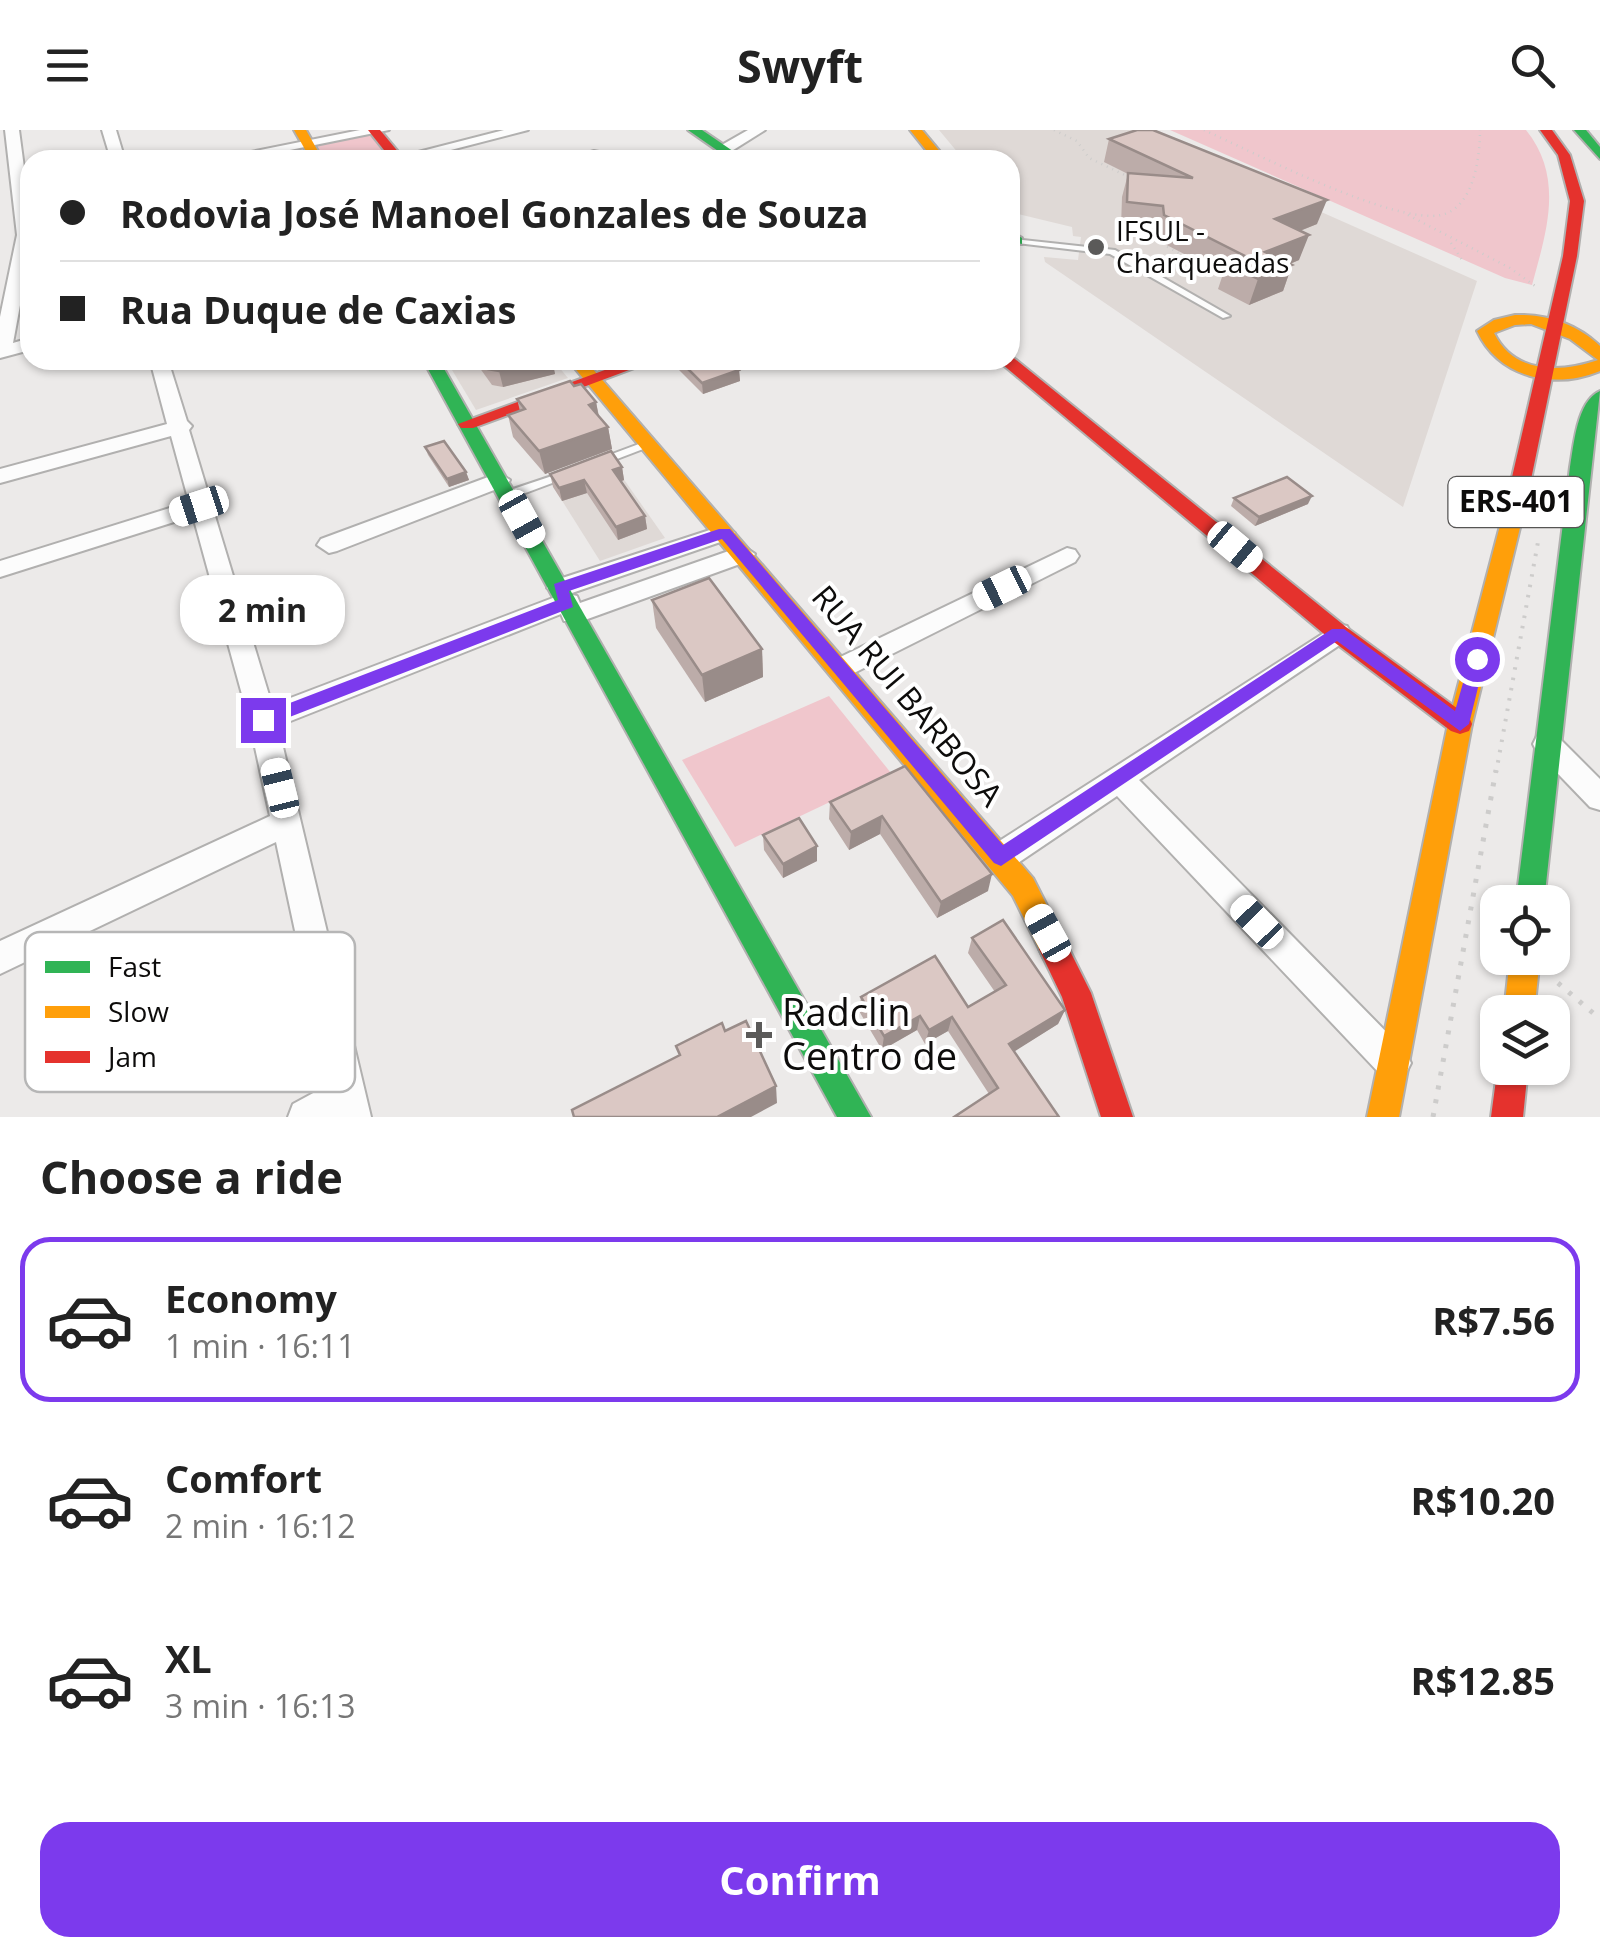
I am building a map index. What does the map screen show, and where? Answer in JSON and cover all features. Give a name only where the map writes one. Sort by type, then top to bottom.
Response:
[{"type":"street","points":[[12,130],[20,171]]},
{"type":"street","points":[[274,150],[377,130]]},
{"type":"street","points":[[439,150],[521,130]]},
{"type":"street","points":[[694,130],[725,150]]},
{"type":"street","points":[[738,150],[758,130]]},
{"type":"street","points":[[916,130],[933,150]]},
{"type":"street","name":"ERS-401","points":[[1384,1117],[1460,724],[1546,374],[1578,201],[1564,155],[1546,130]]},
{"type":"street","points":[[1580,130],[1600,155]]},
{"type":"street","points":[[1,352],[20,278]]},
{"type":"street","points":[[1600,356],[1588,342],[1553,326],[1503,321],[1486,332],[1491,348],[1502,358],[1546,374],[1575,376],[1600,366]]},
{"type":"street","points":[[162,370],[182,426],[199,506],[263,720],[312,932]]},
{"type":"street","points":[[436,370],[855,1117]]},
{"type":"street","name":"RUA RUI BARBOSA","points":[[584,370],[1001,857],[1058,950],[1117,1117]]},
{"type":"street","points":[[467,424],[620,370]]},
{"type":"street","points":[[1020,370],[1338,633],[1460,724]]},
{"type":"street","points":[[1531,885],[1544,740],[1583,459],[1592,408],[1600,396]]},
{"type":"street","points":[[0,476],[182,426]]},
{"type":"street","points":[[329,546],[504,488]]},
{"type":"street","points":[[0,569],[199,506]]},
{"type":"street","points":[[263,720],[567,602],[724,532]]},
{"type":"street","points":[[567,602],[743,554]]},
{"type":"street","points":[[840,668],[1067,556]]},
{"type":"street","points":[[1001,857],[1338,633]]},
{"type":"street","points":[[1544,740],[1563,766],[1600,798]]},
{"type":"street","points":[[1120,780],[1393,1064]]},
{"type":"street","points":[[55,932],[288,822]]},
{"type":"street","points":[[0,958],[25,946]]},
{"type":"street","points":[[1506,1117],[1510,1085]]},
{"type":"street","points":[[306,1117],[351,1105]]},
{"type":"lane","points":[[1020,241],[1112,252],[1226,316]]},
{"type":"lane","points":[[504,488],[647,444]]},
{"type":"path","points":[[1054,130],[1077,141],[1089,158],[1140,182]]},
{"type":"path","points":[[1204,130],[1404,212],[1450,240],[1501,263],[1538,288]]},
{"type":"path","points":[[1404,212],[1440,216],[1458,202],[1479,160],[1480,130]]},
{"type":"path","points":[[1122,210],[1121,231],[1154,234]]},
{"type":"path","points":[[1153,214],[1156,241],[1213,272],[1231,264]]},
{"type":"path","points":[[1450,240],[1462,260]]},
{"type":"path","points":[[1433,1117],[1538,542]]},
{"type":"path","points":[[1556,982],[1600,1018]]},
{"type":"shaded area","points":[[939,130],[1136,130],[1477,281],[1403,507],[1045,262],[1044,257],[1078,260],[1081,237],[1073,236],[1072,227],[1020,214],[1020,150],[956,150]]},
{"type":"shaded area","points":[[1170,130],[1526,130],[1538,148],[1549,186],[1547,226],[1532,285],[1505,278]]},
{"type":"shaded area","points":[[370,135],[383,150],[317,150],[314,145]]},
{"type":"shaded area","points":[[452,370],[561,370],[568,378],[476,410]]},
{"type":"shaded area","points":[[618,471],[665,538],[600,561],[556,491]]},
{"type":"shaded area","points":[[829,696],[891,773],[735,847],[682,760]]},
{"type":"building","points":[[1137,130],[1153,130],[1327,200],[1275,219],[1309,235],[1265,252],[1292,265],[1258,279],[1226,264],[1245,256],[1164,215],[1163,206],[1127,202],[1128,173],[1193,178],[1109,139]]},
{"type":"building","points":[[689,370],[739,370],[702,383]]},
{"type":"building","points":[[570,381],[574,386],[581,384],[596,402],[589,405],[608,427],[539,451],[508,415],[525,409],[517,399]]},
{"type":"building","points":[[444,441],[466,472],[447,479],[425,447]]},
{"type":"building","points":[[611,451],[622,467],[613,470],[645,516],[616,527],[584,480],[559,488],[550,474]]},
{"type":"building","points":[[1287,477],[1312,496],[1259,517],[1234,498]]},
{"type":"building","points":[[709,578],[762,649],[702,675],[652,600]]},
{"type":"building","points":[[905,766],[992,874],[941,902],[882,816],[851,832],[830,802]]},
{"type":"building","points":[[799,818],[817,846],[783,864],[763,835]]},
{"type":"building","points":[[1003,920],[1065,1010],[1009,1044],[1059,1117],[954,1117],[998,1088],[952,1017],[929,1030],[920,1016],[884,1036],[861,997],[935,956],[968,1007],[1006,985],[972,938]]},
{"type":"building","points":[[746,1021],[776,1086],[717,1117],[574,1117],[572,1110],[680,1055],[676,1046],[722,1023],[725,1031]]},
{"type":"traffic: fast","points":[[694,130],[725,150]]},
{"type":"traffic: fast","points":[[1580,130],[1600,155]]},
{"type":"traffic: fast","points":[[437,370],[855,1117]]},
{"type":"traffic: fast","points":[[1532,885],[1580,467],[1587,425],[1600,396]]},
{"type":"traffic: slow","points":[[300,130],[311,150]]},
{"type":"traffic: slow","points":[[916,130],[933,150]]},
{"type":"traffic: slow","points":[[1600,356],[1576,335],[1546,322],[1515,320],[1485,331],[1503,358],[1534,372],[1569,374],[1600,365]]},
{"type":"traffic: slow","points":[[584,370],[1023,887],[1054,949]]},
{"type":"traffic: slow","points":[[1383,1117],[1460,724],[1517,499]]},
{"type":"traffic: slow","points":[[1521,995],[1523,975]]},
{"type":"traffic: jam","points":[[374,130],[391,150]]},
{"type":"traffic: jam","points":[[1517,499],[1570,256],[1577,201],[1564,155],[1546,130]]},
{"type":"traffic: jam","points":[[467,424],[620,370]]},
{"type":"traffic: jam","points":[[1020,370],[1338,633],[1460,724]]},
{"type":"traffic: jam","points":[[1054,949],[1076,993],[1117,1117]]},
{"type":"traffic: jam","points":[[1507,1117],[1510,1085]]},
{"type":"place","name":"IFSUL - Charqueadas","points":[[1096,247]]},
{"type":"place","name":"Radclin Centro de","points":[[759,1035]]},
{"type":"route","points":[[263,720],[568,602],[559,588],[724,532],[1001,857],[1338,633],[1460,724],[1477,659]]}]
